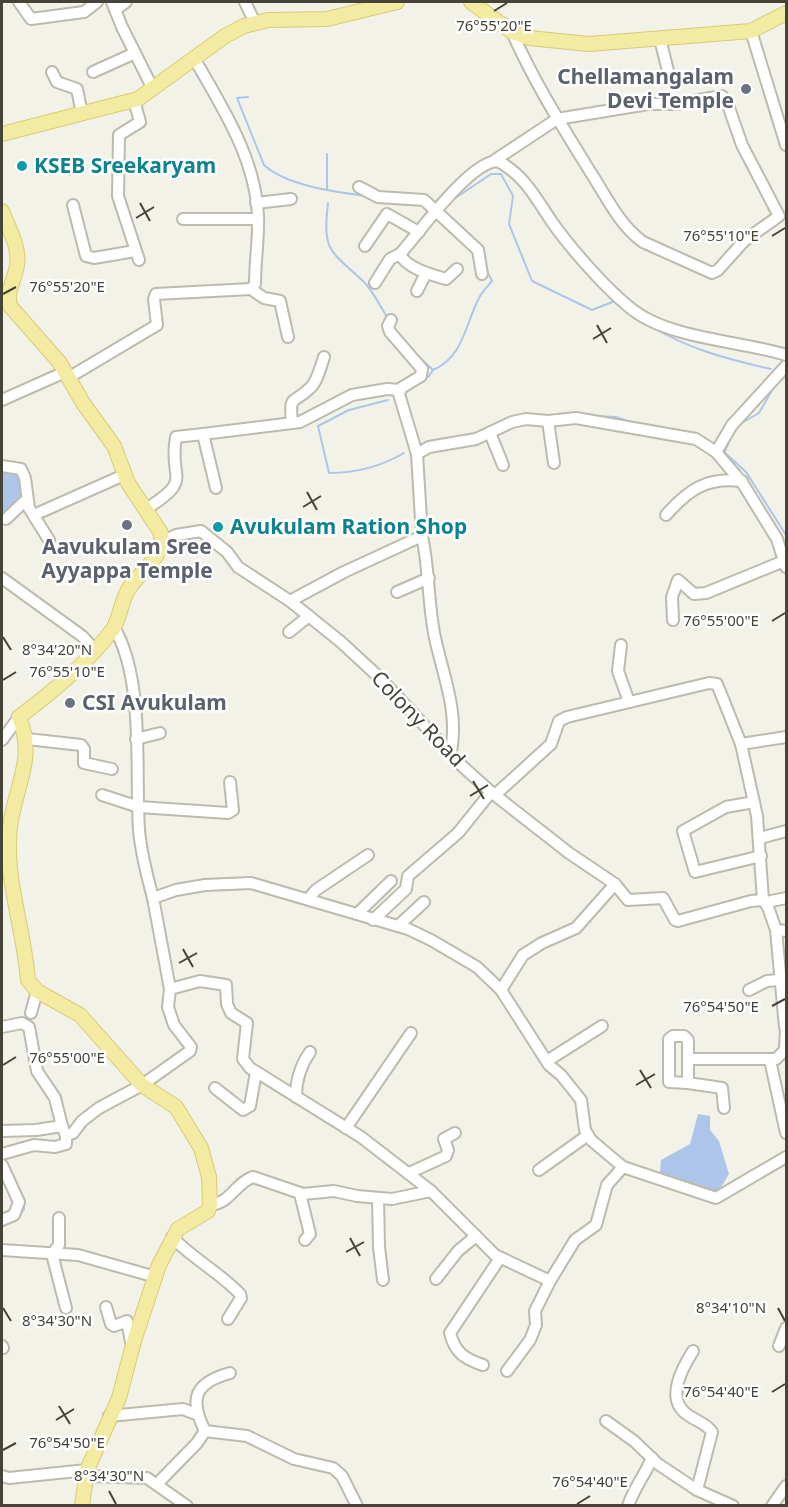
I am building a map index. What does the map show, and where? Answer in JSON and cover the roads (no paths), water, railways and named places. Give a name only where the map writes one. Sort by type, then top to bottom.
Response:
[{"type":"main road","points":[[2,134],[134,100],[234,31],[255,23],[327,20],[397,2]]},
{"type":"main road","points":[[471,2],[512,32],[529,38],[589,44],[751,31],[786,13]]},
{"type":"main road","points":[[2,211],[16,248],[17,264],[5,295],[10,306],[43,343],[114,446],[124,475],[161,533],[162,542],[156,558],[127,591],[114,627],[95,650],[19,717],[27,739],[27,755],[11,821],[8,850],[28,980],[37,991],[80,1015],[142,1085],[176,1107],[201,1148],[209,1177],[210,1205],[204,1214],[178,1229],[172,1237],[156,1277],[132,1348],[119,1398],[109,1416],[87,1473],[82,1506]]},
{"type":"street","points":[[19,2],[31,19],[84,12],[97,2]]},
{"type":"street","points":[[126,2],[114,6],[153,89]]},
{"type":"street","points":[[245,2],[255,23]]},
{"type":"street","points":[[751,31],[786,145]]},
{"type":"street","points":[[375,284],[390,259],[400,254],[436,210],[477,170],[557,119],[648,104],[676,104],[722,96],[727,102],[753,168],[783,218],[744,241],[718,270],[708,272],[634,235],[608,201],[557,119],[534,82],[512,32]]},
{"type":"street","points":[[660,39],[669,75]]},
{"type":"street","points":[[93,72],[135,53]]},
{"type":"street","points":[[194,58],[241,145],[252,178],[257,219],[255,284],[251,289]]},
{"type":"street","points":[[52,72],[57,82],[77,90],[82,114]]},
{"type":"street","points":[[73,205],[86,256],[94,258],[137,256],[118,196],[118,135],[140,122],[134,100]]},
{"type":"street","points":[[495,160],[523,179],[571,245],[616,296],[634,311],[644,317],[708,338],[786,355]]},
{"type":"street","points":[[359,187],[378,197],[424,200],[478,250],[482,274]]},
{"type":"street","points":[[256,202],[291,199]]},
{"type":"street","points":[[365,246],[387,214],[419,232]]},
{"type":"street","points":[[183,219],[257,219]]},
{"type":"street","points":[[400,254],[407,262],[426,273],[446,279],[457,269]]},
{"type":"street","points":[[417,291],[426,273]]},
{"type":"street","points":[[2,400],[66,375],[157,325],[154,299],[156,294],[251,289],[264,298],[280,301],[288,337]]},
{"type":"street","points":[[146,509],[170,494],[179,477],[174,451],[176,437],[292,423],[317,414],[352,395],[387,389],[400,390],[421,376],[423,371],[390,332],[388,326],[391,320]]},
{"type":"street","points":[[292,423],[290,406],[294,398],[311,388],[324,357]]},
{"type":"street","points":[[716,452],[732,425],[786,366]]},
{"type":"street","points":[[400,390],[417,454],[422,536],[434,632],[453,710],[454,733],[451,752]]},
{"type":"street","points":[[417,454],[429,447],[476,439],[519,420],[548,421],[576,418],[696,439],[716,452],[742,481],[777,539],[785,564],[706,593],[693,594],[678,580],[672,597],[674,620]]},
{"type":"street","points":[[548,421],[554,463]]},
{"type":"street","points":[[490,433],[503,465]]},
{"type":"street","points":[[203,434],[216,488]]},
{"type":"street","points":[[2,466],[21,469],[25,478],[27,499],[49,540]]},
{"type":"street","points":[[34,515],[124,475]]},
{"type":"street","points":[[666,515],[701,485],[721,479],[742,481]]},
{"type":"street","points":[[6,519],[27,499]]},
{"type":"street","name":"Colony Road","points":[[162,542],[176,535],[201,531],[226,552],[238,567],[290,601],[382,680],[461,765],[493,794],[569,853],[615,884],[628,900],[663,898],[675,920],[678,921],[751,901],[765,901]]},
{"type":"street","points":[[290,601],[344,572],[422,536]]},
{"type":"street","points":[[2,578],[82,636],[95,650]]},
{"type":"street","points":[[397,592],[429,578]]},
{"type":"street","points":[[289,632],[309,616]]},
{"type":"street","points":[[2,1131],[73,1133],[82,1121],[99,1108],[142,1085],[190,1052],[191,1047],[174,1025],[168,1007],[170,989],[140,832],[131,672],[123,641],[114,627]]},
{"type":"street","points":[[621,645],[618,671],[629,702]]},
{"type":"street","points":[[373,920],[406,890],[408,876],[458,833],[493,794],[551,744],[559,722],[567,717],[629,702],[717,684],[721,689],[741,744],[754,802],[760,838],[765,901],[781,930],[779,980],[786,1027],[785,1050],[776,1059],[770,1060],[690,1059]]},
{"type":"street","points":[[2,740],[19,717]]},
{"type":"street","points":[[136,739],[160,733]]},
{"type":"street","points":[[741,744],[786,737]]},
{"type":"street","points":[[27,739],[81,745],[84,749],[84,763],[112,769]]},
{"type":"street","points":[[102,795],[139,807],[228,813],[233,810],[230,783]]},
{"type":"street","points":[[754,802],[726,807],[683,831],[695,872],[761,856]]},
{"type":"street","points":[[760,838],[786,831]]},
{"type":"street","points":[[309,898],[316,890],[368,855]]},
{"type":"street","points":[[357,914],[391,880]]},
{"type":"street","points":[[153,898],[176,890],[205,885],[251,883],[309,898],[431,940],[477,967],[501,990],[547,1061],[581,1101],[588,1135],[623,1167],[716,1198],[786,1157]]},
{"type":"street","points":[[501,990],[524,955],[542,943],[576,928],[615,884]]},
{"type":"street","points":[[765,901],[786,898]]},
{"type":"street","points":[[398,927],[424,902]]},
{"type":"street","points":[[749,990],[767,981],[779,980]]},
{"type":"street","points":[[170,989],[200,981],[226,985],[227,1004],[231,1012],[247,1023],[243,1059],[256,1071],[346,1128],[409,1173],[431,1191],[500,1258],[550,1281]]},
{"type":"street","points":[[32,1013],[37,991]]},
{"type":"street","points":[[2,1027],[22,1023],[29,1027],[37,1071],[55,1098],[66,1144],[55,1147],[34,1145],[2,1154]]},
{"type":"street","points":[[547,1061],[602,1026]]},
{"type":"street","points":[[346,1128],[411,1033]]},
{"type":"street","points":[[688,1083],[690,1059],[687,1038],[671,1037],[669,1082],[722,1088],[724,1108]]},
{"type":"street","points":[[296,1097],[296,1084],[302,1063],[310,1052]]},
{"type":"street","points":[[770,1060],[786,1133]]},
{"type":"street","points":[[215,1088],[243,1110],[250,1106],[256,1071]]},
{"type":"street","points":[[16,1150],[24,1131]]},
{"type":"street","points":[[409,1173],[446,1155],[448,1149],[444,1139],[455,1133]]},
{"type":"street","points":[[539,1170],[588,1135]]},
{"type":"street","points":[[2,1166],[19,1202],[14,1215],[2,1220]]},
{"type":"street","points":[[507,1371],[530,1340],[536,1325],[535,1311],[550,1281],[575,1240],[596,1225],[607,1185],[623,1167]]},
{"type":"street","points":[[210,1205],[220,1204],[239,1185],[253,1177],[300,1194],[334,1191],[378,1198],[404,1198],[431,1191]]},
{"type":"street","points":[[300,1194],[310,1234],[305,1240]]},
{"type":"street","points":[[378,1198],[379,1247],[383,1280]]},
{"type":"street","points":[[52,1254],[59,1245],[59,1218]]},
{"type":"street","points":[[436,1279],[458,1251],[476,1236]]},
{"type":"street","points":[[172,1237],[187,1253],[206,1264],[240,1294],[241,1298],[228,1319]]},
{"type":"street","points":[[2,1250],[78,1255],[156,1277]]},
{"type":"street","points":[[52,1254],[66,1308]]},
{"type":"street","points":[[483,1365],[465,1359],[456,1349],[450,1333],[500,1258]]},
{"type":"street","points":[[106,1307],[111,1324],[114,1326],[127,1321],[132,1348]]},
{"type":"street","points":[[779,1346],[786,1328]]},
{"type":"street","points":[[693,1351],[683,1368],[676,1395],[679,1408],[708,1426],[712,1432],[697,1490]]},
{"type":"street","points":[[205,1431],[196,1414],[198,1394],[206,1383],[230,1373]]},
{"type":"street","points":[[109,1416],[183,1409],[196,1414]]},
{"type":"street","points":[[606,1421],[697,1490],[733,1506]]},
{"type":"street","points":[[158,1484],[198,1443],[205,1431]]},
{"type":"street","points":[[205,1431],[247,1436],[294,1459],[333,1468],[342,1476],[357,1506]]},
{"type":"street","points":[[628,1506],[634,1489],[645,1475],[652,1458]]},
{"type":"street","points":[[2,1476],[9,1478],[87,1473],[147,1478],[187,1506]]},
{"type":"street","points":[[772,1506],[786,1486]]},
{"type":"water","points":[[2,470],[19,474],[23,505],[2,517]]},
{"type":"water","points":[[698,1114],[710,1116],[710,1130],[719,1141],[729,1174],[717,1194],[660,1172],[661,1160],[690,1144]]},
{"type":"waterway","points":[[248,97],[237,98],[264,165],[298,183],[366,196]]},
{"type":"waterway","points":[[327,154],[327,190]]},
{"type":"waterway","points":[[451,201],[491,174],[501,174],[513,196],[509,224],[532,281],[592,310],[615,301]]},
{"type":"waterway","points":[[328,203],[326,232],[331,249],[367,286],[387,317]]},
{"type":"waterway","points":[[424,233],[436,219]]},
{"type":"waterway","points":[[433,370],[451,357],[462,340],[479,297],[492,281],[486,269]]},
{"type":"waterway","points":[[651,326],[694,347],[725,358],[771,369]]},
{"type":"waterway","points":[[404,394],[429,376],[433,370],[417,355]]},
{"type":"waterway","points":[[740,424],[759,413],[775,385]]},
{"type":"waterway","points":[[388,400],[349,410],[318,426],[329,473],[368,468],[404,453]]},
{"type":"waterway","points":[[541,415],[557,415]]},
{"type":"waterway","points":[[592,416],[616,417],[637,424]]},
{"type":"waterway","points":[[725,451],[733,433]]},
{"type":"waterway","points":[[723,451],[746,472],[786,535]]},
{"type":"waterway","points":[[4,1159],[21,1194]]},
{"type":"waterway","points":[[19,1216],[24,1209],[24,1202]]},
{"type":"waterway","points":[[2,1227],[9,1223]]},
{"type":"place","name":"Chellamangalam Devi Temple","points":[[746,89]]},
{"type":"place","name":"KSEB Sreekaryam","points":[[22,166]]},
{"type":"place","name":"Aavukulam Sree Ayyappa Temple","points":[[127,525]]},
{"type":"place","name":"Avukulam Ration Shop","points":[[218,527]]},
{"type":"place","name":"CSI Avukulam","points":[[70,703]]}]
